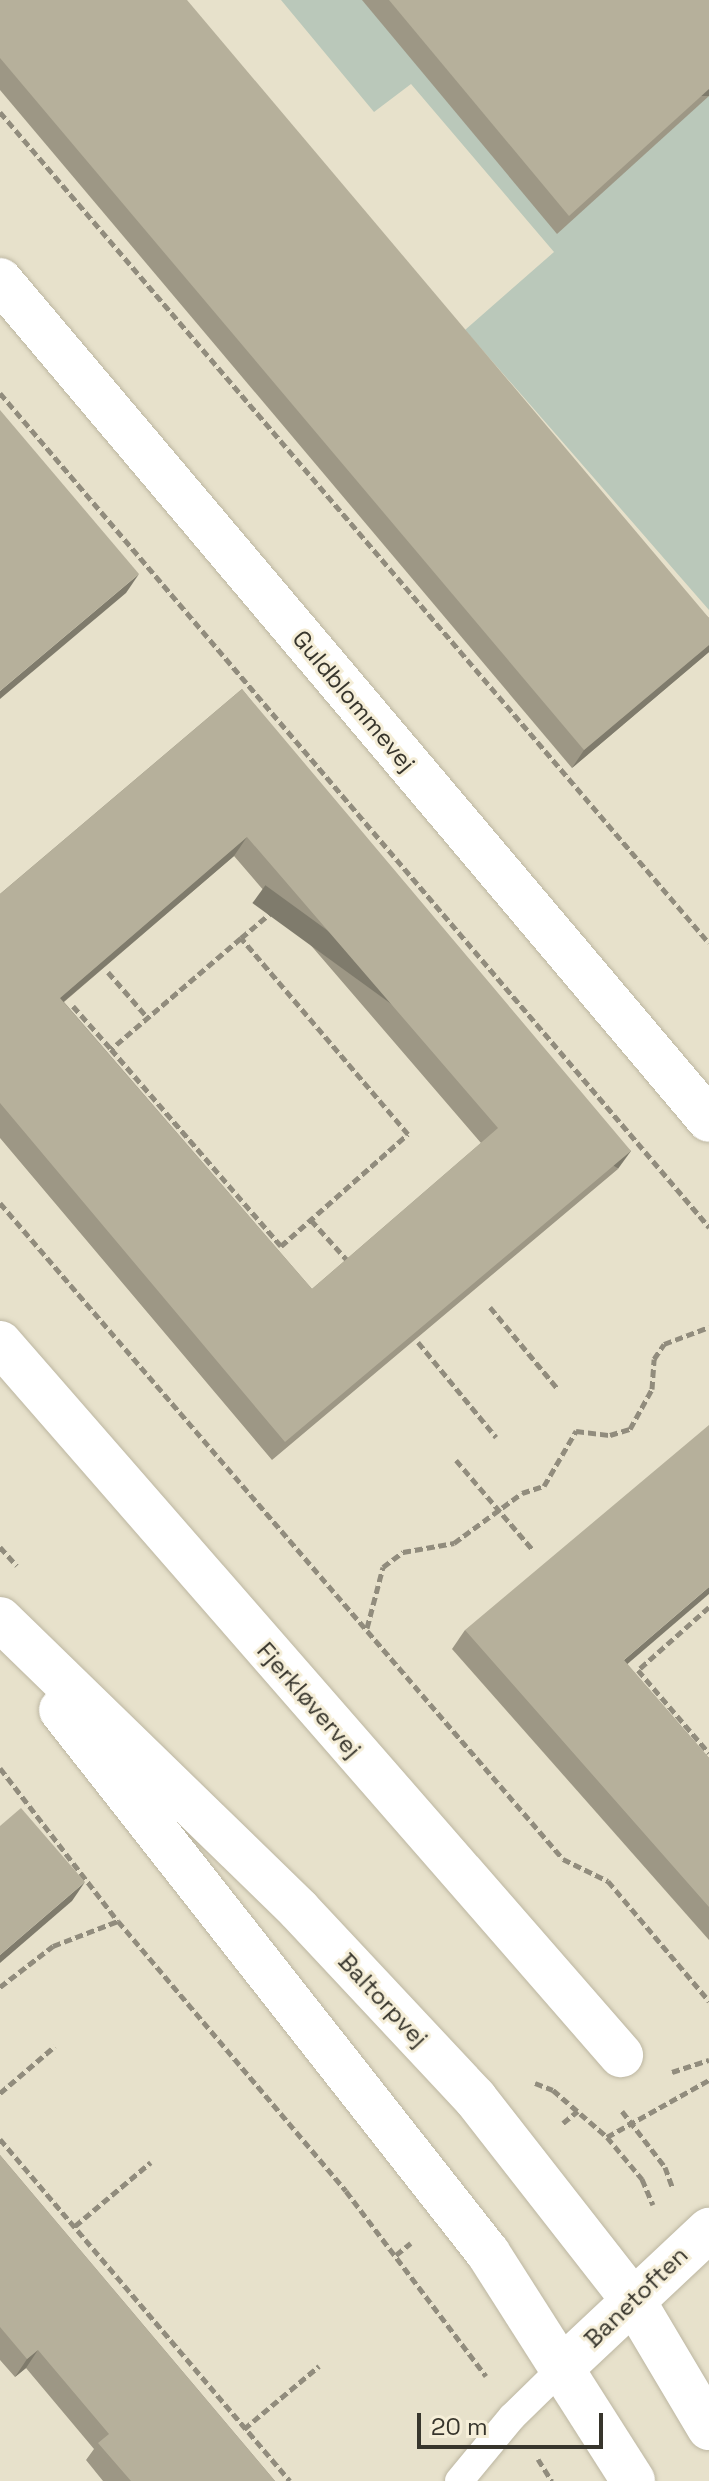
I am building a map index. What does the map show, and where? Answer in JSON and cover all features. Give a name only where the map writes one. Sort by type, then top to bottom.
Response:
[{"type":"street","name":"Guldblommevej","points":[[0,280],[709,1120]]},
{"type":"street","name":"Fjerkløvervej","points":[[0,1343],[621,2055]]},
{"type":"street","name":"Baltorpvej","points":[[0,1619],[299,1910],[475,2098],[633,2300],[709,2428]]},
{"type":"street","points":[[0,1633],[488,2253],[564,2366],[633,2481]]},
{"type":"street","name":"Banetoften","points":[[564,2366],[709,2230]]},
{"type":"lane","points":[[459,2481],[512,2417],[564,2366]]},
{"type":"path","points":[[0,112],[709,943]]},
{"type":"path","points":[[0,393],[709,1227]]},
{"type":"path","points":[[357,836],[368,826]]},
{"type":"path","points":[[111,1049],[278,907]]},
{"type":"path","points":[[73,1006],[281,1246],[408,1134],[241,938]]},
{"type":"path","points":[[108,972],[148,1018]]},
{"type":"path","points":[[0,1203],[563,1859],[608,1881],[709,2001]]},
{"type":"path","points":[[311,1220],[348,1261]]},
{"type":"path","points":[[490,1307],[557,1388]]},
{"type":"path","points":[[367,1629],[383,1567],[403,1552],[454,1543],[498,1511],[544,1486],[576,1431],[610,1435],[630,1429],[652,1389],[654,1359],[664,1344],[709,1327]]},
{"type":"path","points":[[418,1342],[496,1437]]},
{"type":"path","points":[[456,1460],[532,1549]]},
{"type":"path","points":[[709,1607],[638,1670],[709,1753]]},
{"type":"path","points":[[0,1768],[118,1921],[371,2223],[467,2345],[552,2481]]},
{"type":"path","points":[[0,1987],[53,1946],[118,1921]]},
{"type":"path","points":[[0,2093],[55,2046]]},
{"type":"path","points":[[607,2137],[709,2080]]},
{"type":"path","points":[[0,2139],[290,2481]]},
{"type":"path","points":[[75,2226],[151,2162]]},
{"type":"path","points":[[244,2429],[319,2366]]},
{"type":"green space","points":[[281,0],[709,0],[709,610],[465,330],[554,252],[411,84],[374,112]]},
{"type":"building","points":[[0,0],[187,0],[709,618],[709,645],[584,750],[0,58]]},
{"type":"building","points":[[389,0],[709,0],[709,89],[569,216]]},
{"type":"building","points":[[0,410],[139,574],[0,691]]},
{"type":"building","points":[[242,689],[631,1151],[285,1442],[0,1103],[0,894]],"holes":[[[247,837],[498,1128],[312,1289],[60,998]]]},
{"type":"building","points":[[709,1425],[709,1587],[624,1660],[709,1758],[709,1907],[465,1630]]},
{"type":"building","points":[[21,1808],[85,1882],[0,1955],[0,1826]]},
{"type":"building","points":[[0,2155],[275,2481],[131,2481],[98,2443],[109,2434],[38,2350],[27,2359],[0,2327]]}]
